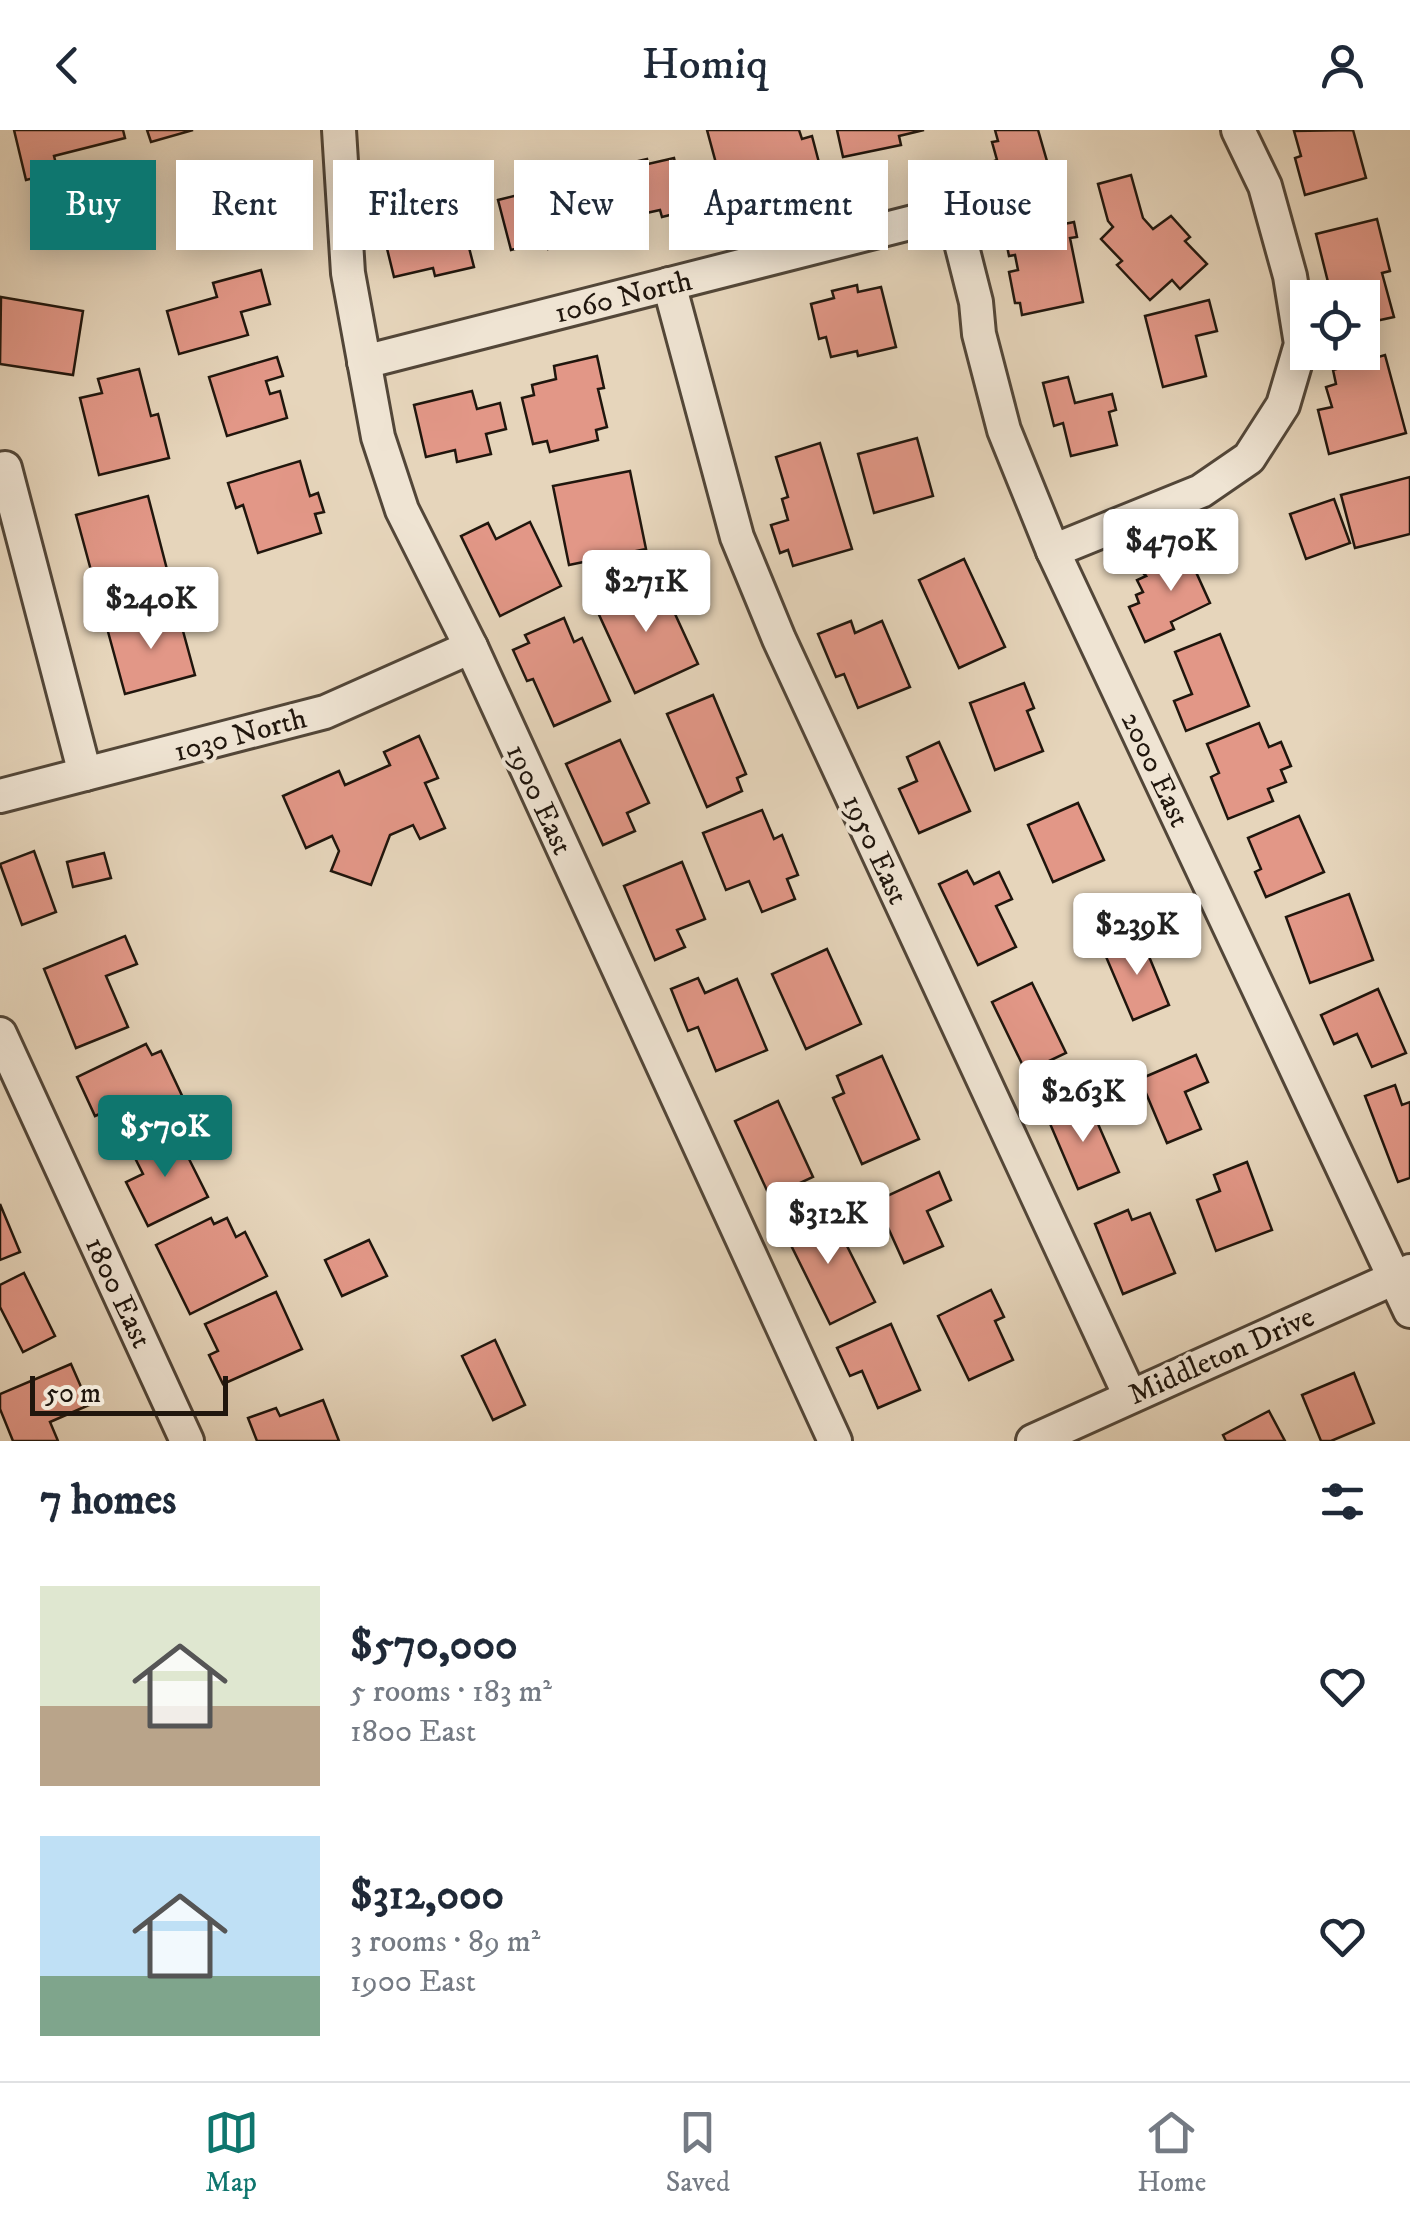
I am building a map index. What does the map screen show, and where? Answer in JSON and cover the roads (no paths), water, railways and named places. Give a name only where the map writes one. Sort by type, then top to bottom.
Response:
[{"type":"street","name":"1900 East","points":[[339,130],[348,273],[378,438],[402,510],[471,647],[836,1441]]},
{"type":"street","points":[[1053,550],[1200,491],[1249,458],[1283,405],[1301,344],[1290,276],[1265,186],[1238,130]]},
{"type":"street","name":"1060 North","points":[[364,362],[908,223]]},
{"type":"street","name":"2000 East","points":[[963,250],[979,334],[1004,430],[1053,550],[1402,1274],[1410,1311]]},
{"type":"street","name":"1950 East","points":[[669,284],[736,537],[778,639],[1130,1396]]},
{"type":"street","points":[[5,468],[85,774]]},
{"type":"street","name":"1030 North","points":[[0,796],[325,712],[471,647]]},
{"type":"street","name":"1800 East","points":[[0,1034],[187,1441]]},
{"type":"street","name":"Middleton Drive","points":[[1033,1441],[1402,1274]]}]
